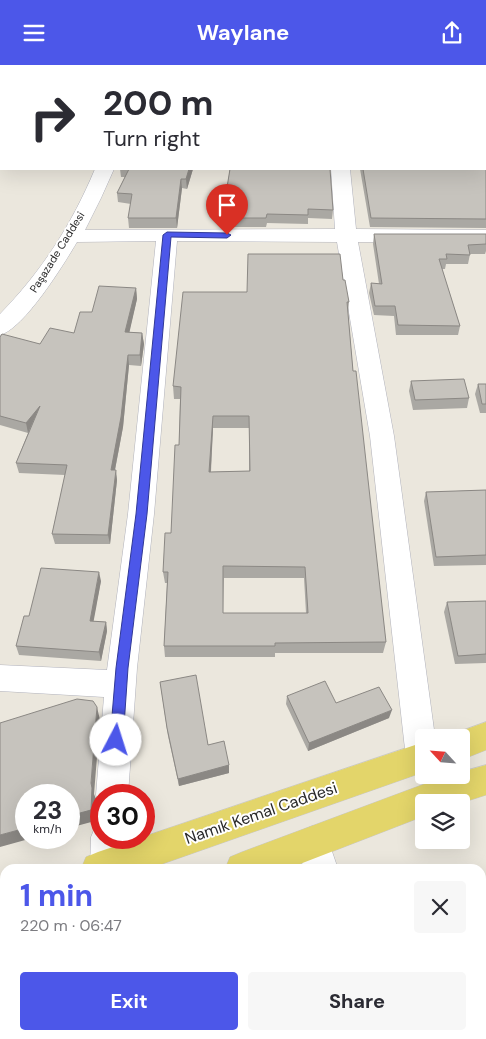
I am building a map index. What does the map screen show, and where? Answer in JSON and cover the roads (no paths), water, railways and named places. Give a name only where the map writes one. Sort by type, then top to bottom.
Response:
[{"type":"main road","points":[[470,742],[486,736]]},
{"type":"main road","name":"Namık Kemal Caddesi","points":[[104,857],[415,760]]},
{"type":"main road","points":[[271,864],[317,856],[427,799],[486,780]]},
{"type":"street","name":"Paşazade Caddesi","points":[[0,328],[36,289],[100,182],[104,170]]},
{"type":"street","points":[[341,170],[346,235],[382,436],[419,729]]},
{"type":"street","points":[[113,784],[121,684],[141,514],[167,235]]},
{"type":"street","points":[[69,236],[486,236]]},
{"type":"street","points":[[0,679],[121,684]]}]
